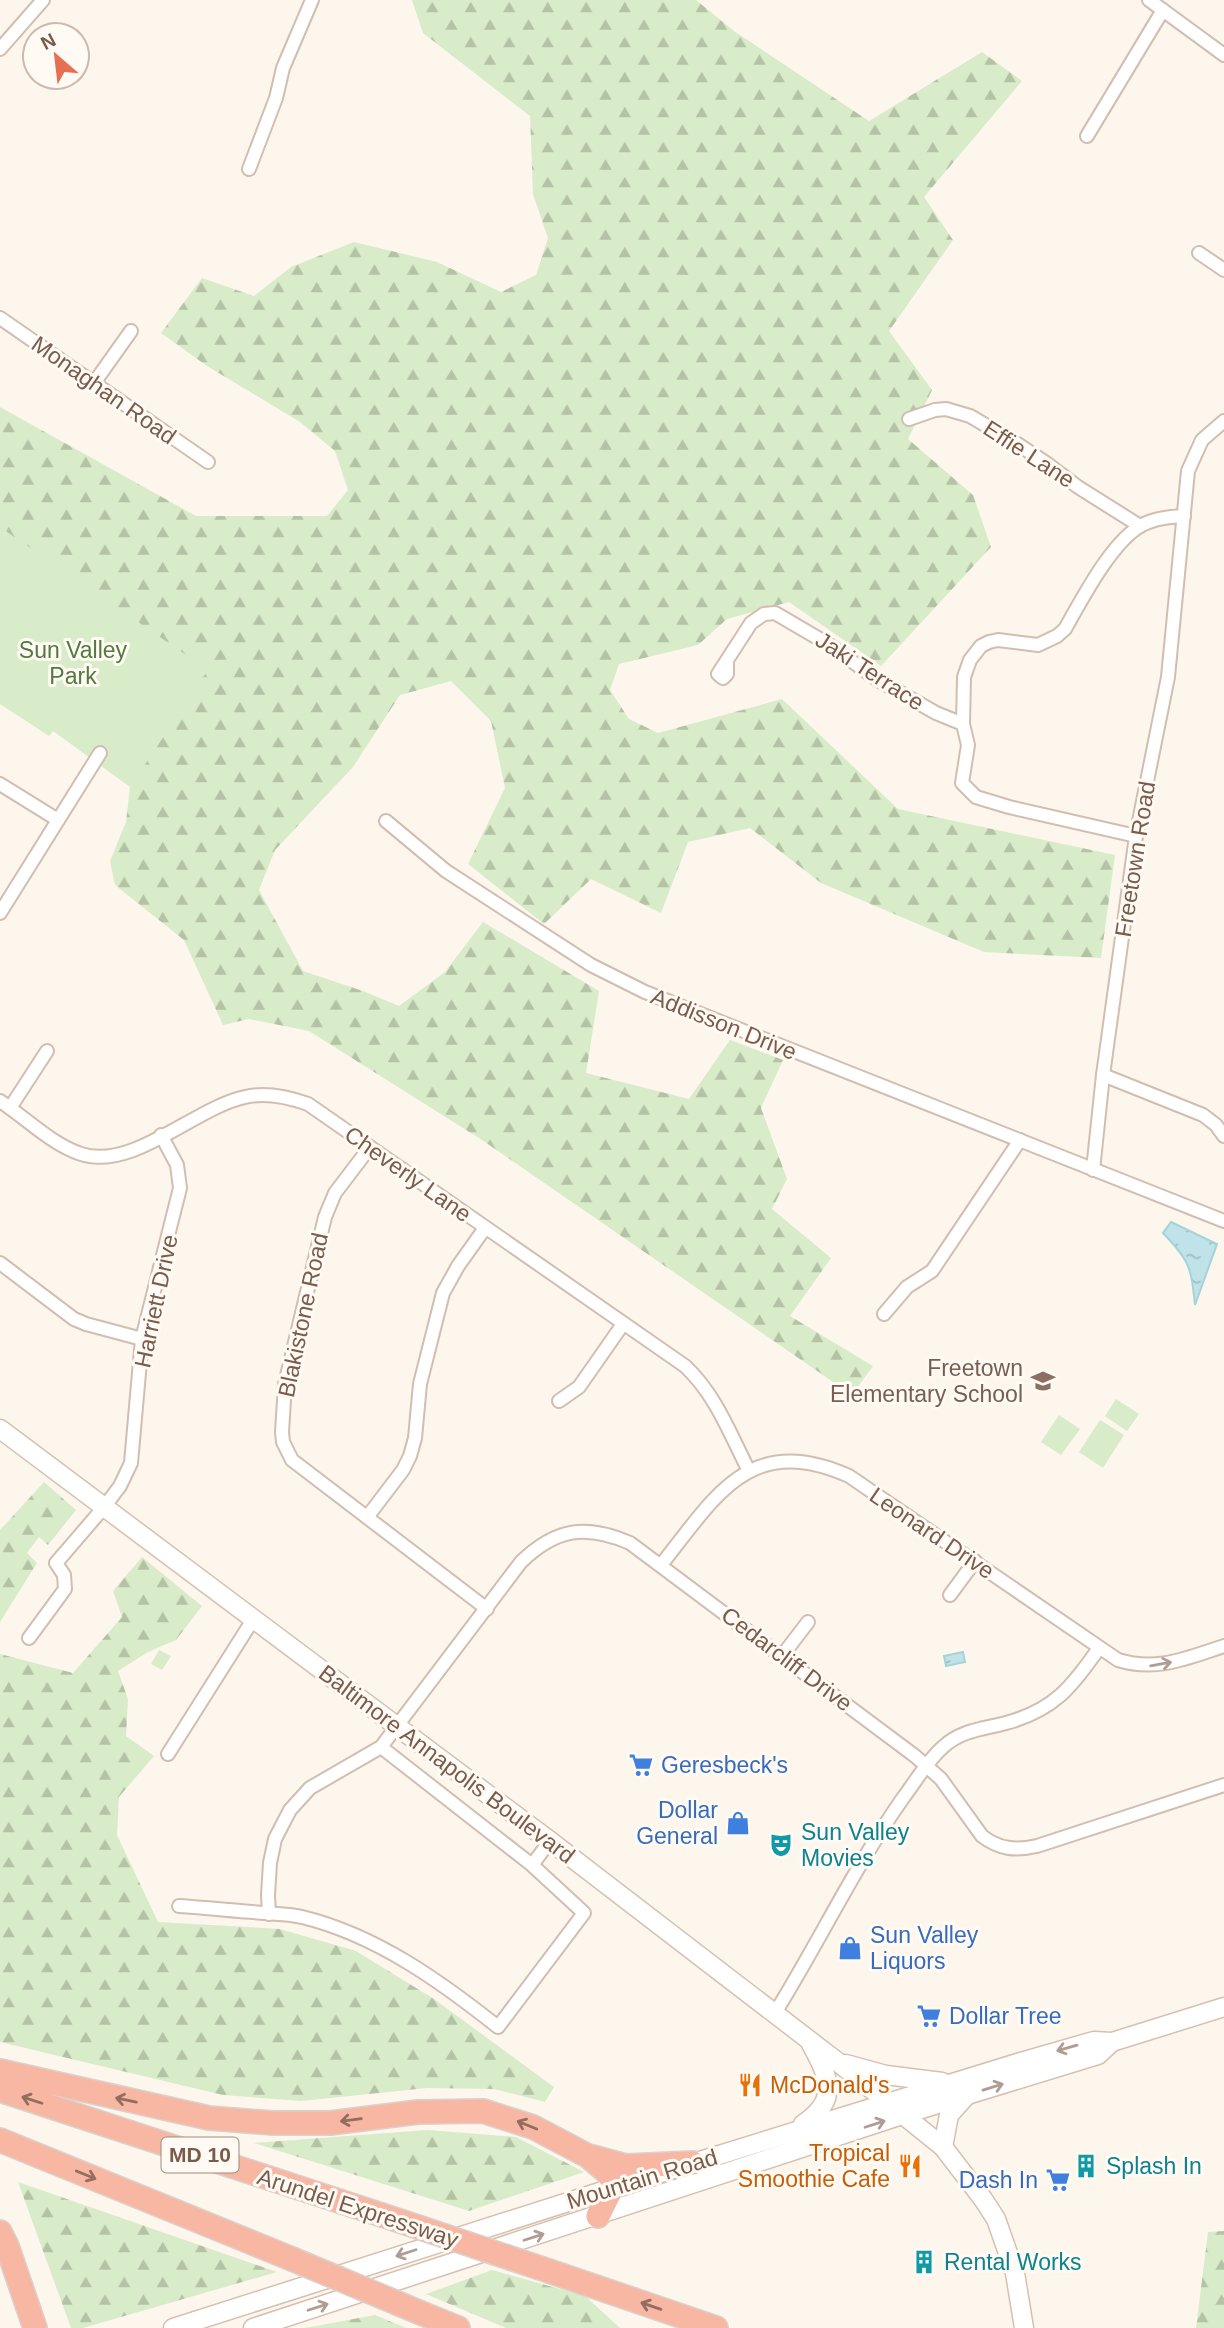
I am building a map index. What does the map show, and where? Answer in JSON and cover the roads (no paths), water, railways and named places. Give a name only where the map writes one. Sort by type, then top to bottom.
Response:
[{"type":"highway","points":[[0,2071],[209,2118],[273,2123],[330,2123],[418,2112],[483,2111],[533,2127],[588,2156],[608,2173],[612,2188],[598,2216]]},
{"type":"highway","name":"Arundel Expressway","points":[[0,2090],[716,2328]]},
{"type":"highway","name":"MD 10","points":[[0,2140],[458,2328]]},
{"type":"highway","points":[[588,2156],[625,2166],[693,2164]]},
{"type":"highway","points":[[0,2232],[35,2328]]},
{"type":"highway","points":[[19,2279],[27,2328]]},
{"type":"main road","name":"Baltimore Annapolis Boulevard","points":[[0,1429],[550,1841],[890,2102],[943,2147],[996,2219],[1015,2273],[1024,2328]]},
{"type":"main road","name":"Mountain Road","points":[[173,2328],[951,2083],[1094,2041],[1112,2042],[1224,2007]]},
{"type":"main road","points":[[786,2135],[818,2114],[828,2097],[825,2070],[807,2038]]},
{"type":"main road","name":"Mountain Road","points":[[253,2328],[905,2114],[1098,2055],[1112,2042]]},
{"type":"main road","points":[[839,2063],[886,2075],[951,2083]]},
{"type":"main road","points":[[943,2147],[949,2115],[967,2095]]},
{"type":"street","points":[[0,49],[43,0]]},
{"type":"street","points":[[250,169],[276,98],[283,68],[312,0]]},
{"type":"street","points":[[1149,0],[1224,55]]},
{"type":"street","points":[[1087,136],[1163,10]]},
{"type":"street","points":[[1199,253],[1224,270]]},
{"type":"street","name":"Monaghan Road","points":[[0,318],[208,462]]},
{"type":"street","points":[[94,383],[131,331]]},
{"type":"street","name":"Effie Lane","points":[[909,419],[934,410],[970,416],[1038,457],[1078,487],[1140,526]]},
{"type":"street","name":"Freetown Road","points":[[1093,1170],[1103,1075],[1136,836],[1168,677],[1188,471],[1202,440],[1224,421]]},
{"type":"street","points":[[1136,836],[976,797],[962,783],[968,745],[963,724],[964,677],[981,646],[998,640],[1038,645],[1057,636],[1065,629],[1107,560],[1140,526],[1184,516]]},
{"type":"street","name":"Jaki Terrace","points":[[727,662],[751,623],[764,614],[775,613],[828,644],[878,680],[936,713],[963,724]]},
{"type":"street","points":[[0,913],[100,753]]},
{"type":"street","points":[[0,784],[58,820]]},
{"type":"street","name":"Addisson Drive","points":[[386,821],[446,872],[591,965],[624,982],[1093,1170]]},
{"type":"street","points":[[5,1104],[47,1051]]},
{"type":"street","points":[[1103,1075],[1203,1115],[1216,1125],[1224,1136]]},
{"type":"street","name":"Cheverly Lane","points":[[5,1104],[66,1147],[96,1157],[126,1152],[228,1101],[246,1096],[269,1095],[308,1104],[685,1366],[701,1381],[716,1404],[749,1471]]},
{"type":"street","name":"Harriett Drive","points":[[29,1638],[65,1589],[64,1574],[56,1563],[105,1506],[120,1486],[131,1464],[142,1339],[180,1188],[177,1166],[161,1135]]},
{"type":"street","points":[[884,1314],[907,1287],[939,1262],[1020,1140]]},
{"type":"street","name":"Blakistone Road","points":[[370,1147],[335,1194],[325,1217],[287,1369],[283,1442],[292,1460],[487,1609]]},
{"type":"street","points":[[1093,1170],[1224,1221]]},
{"type":"street","points":[[368,1516],[403,1470],[410,1456],[415,1438],[420,1384],[443,1293],[485,1228]]},
{"type":"street","points":[[0,1263],[74,1319],[142,1339]]},
{"type":"street","points":[[559,1401],[579,1387],[623,1324]]},
{"type":"street","name":"Leonard Drive","points":[[661,1564],[711,1501],[730,1483],[749,1471],[772,1462],[790,1461],[829,1467],[849,1476],[1118,1660],[1150,1666],[1168,1664],[1224,1646]]},
{"type":"street","name":"Cedarcliff Drive","points":[[381,1747],[521,1562],[536,1548],[554,1537],[579,1530],[609,1534],[630,1543],[927,1765],[946,1785],[982,1836],[992,1844],[1015,1849],[1037,1846],[1224,1785]]},
{"type":"street","points":[[950,1595],[975,1561]]},
{"type":"street","points":[[168,1754],[254,1618]]},
{"type":"street","points":[[782,1656],[808,1622]]},
{"type":"street","points":[[775,2013],[876,1836],[927,1765],[943,1747],[959,1736],[1027,1717],[1052,1704],[1070,1688],[1099,1648]]},
{"type":"street","points":[[179,1906],[269,1914],[300,1916],[378,1945],[457,1994],[498,2027],[584,1913],[532,1865],[381,1747],[310,1788],[290,1810],[275,1839],[270,1863],[269,1914]]},
{"type":"street","points":[[532,1865],[550,1841]]},
{"type":"water","points":[[1171,1222],[1217,1244],[1195,1305],[1188,1265],[1163,1233]]},
{"type":"water","points":[[963,1652],[965,1662],[946,1666],[944,1656]]},
{"type":"place","name":"Freetown Elementary School","points":[[1043,1381]]},
{"type":"place","name":"Geresbeck's","points":[[641,1765]]},
{"type":"place","name":"Dollar General","points":[[738,1823]]},
{"type":"place","name":"Sun Valley Movies","points":[[781,1845]]},
{"type":"place","name":"Sun Valley Liquors","points":[[850,1948]]},
{"type":"place","name":"Dollar Tree","points":[[929,2016]]},
{"type":"place","name":"McDonald's","points":[[750,2085]]},
{"type":"place","name":"Tropical Smoothie Cafe","points":[[910,2166]]},
{"type":"place","name":"Splash In","points":[[1086,2166]]},
{"type":"place","name":"Dash In","points":[[1058,2180]]},
{"type":"place","name":"Rental Works","points":[[924,2262]]},
{"type":"park label","name":"Sun Valley Park","points":[[73,663]]}]
